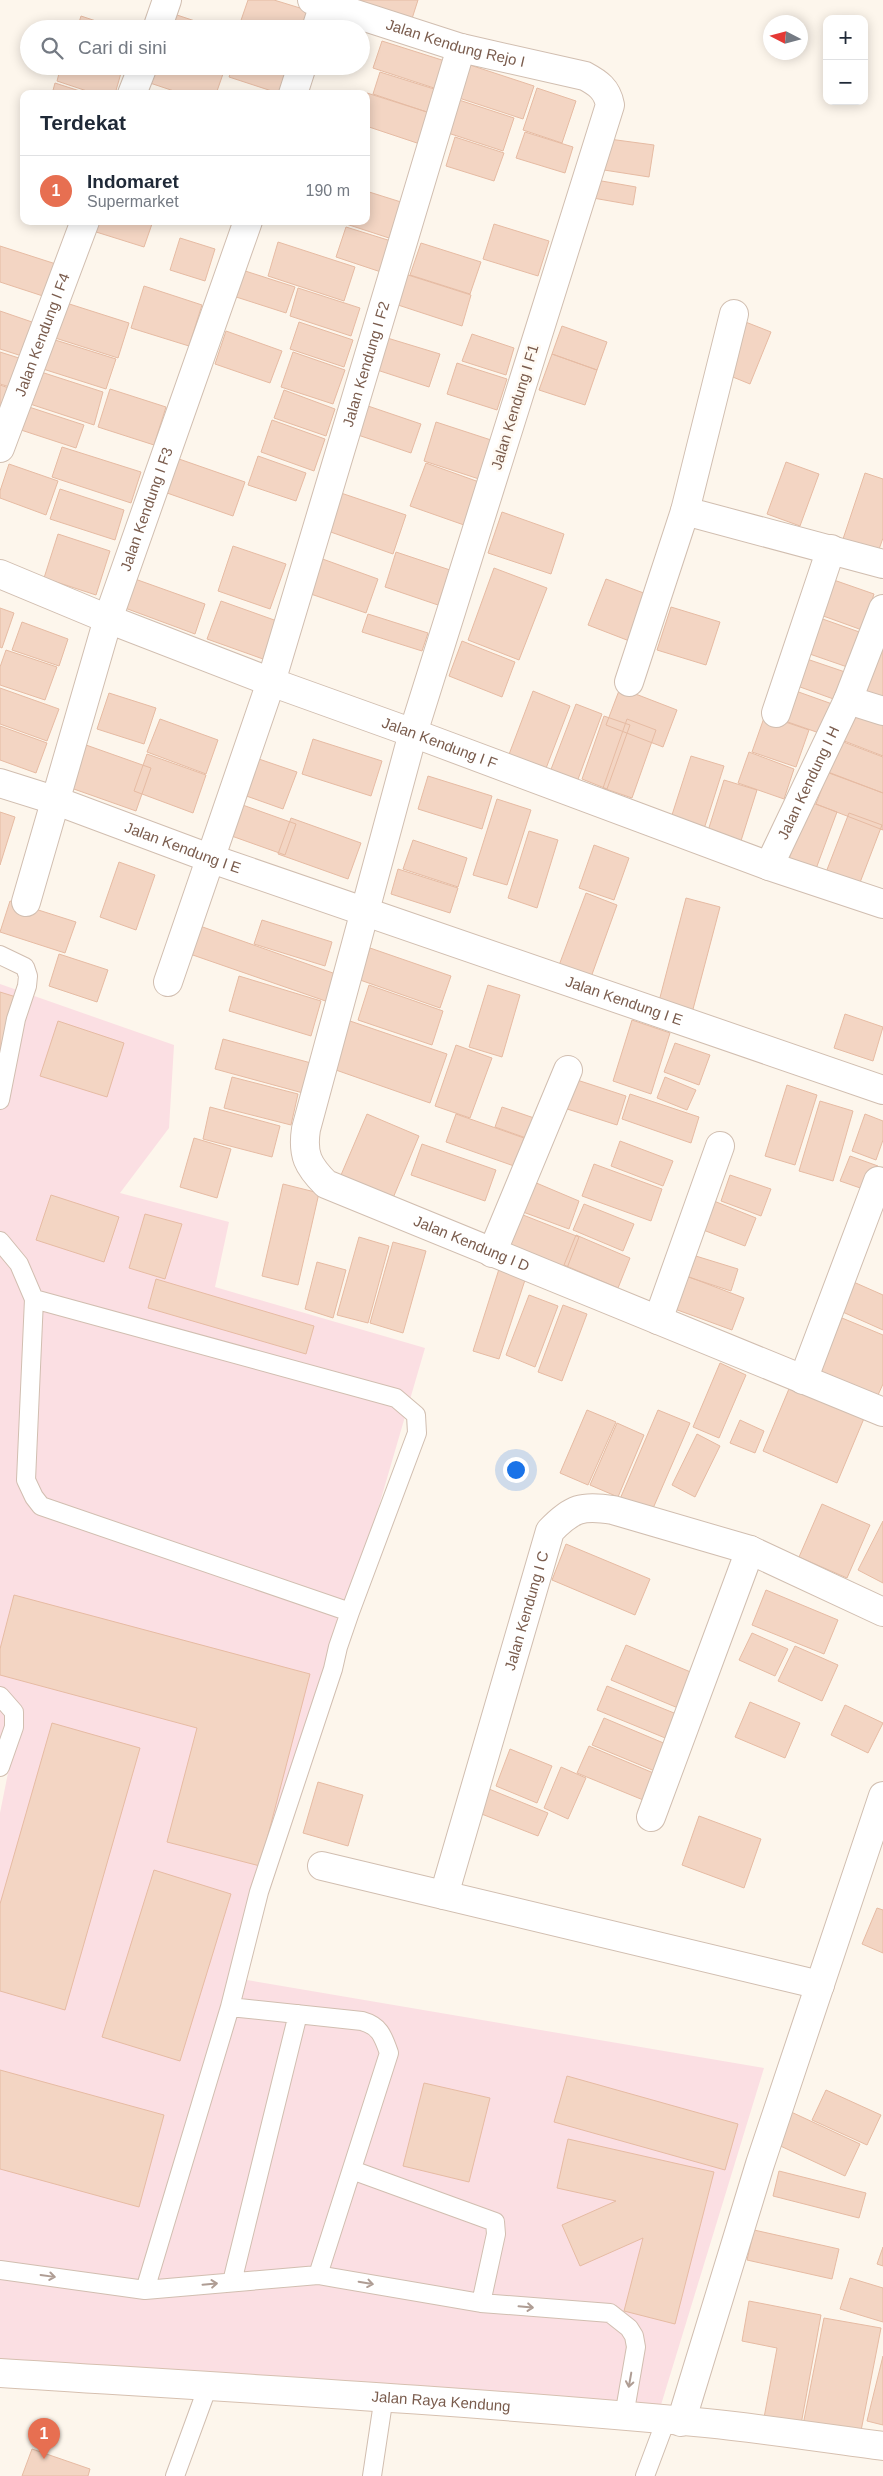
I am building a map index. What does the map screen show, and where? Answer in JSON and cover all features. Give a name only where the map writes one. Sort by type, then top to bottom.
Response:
[{"type":"street","points":[[160,20],[167,0]]},
{"type":"street","name":"Jalan Kendung Rejo I","points":[[317,11],[352,20]]},
{"type":"street","name":"Jalan Kendung Rejo I","points":[[370,25],[461,48],[573,72],[598,83]]},
{"type":"street","name":"Jalan Kendung I F2","points":[[168,982],[212,860],[271,682],[461,48]]},
{"type":"street","points":[[134,90],[139,75]]},
{"type":"street","points":[[294,90],[299,75]]},
{"type":"street","name":"Jalan Kendung I F1","points":[[413,732],[610,105],[608,94],[598,83]]},
{"type":"street","name":"Jalan Kendung I F4","points":[[0,448],[84,225]]},
{"type":"street","name":"Jalan Kendung I F3","points":[[26,902],[108,619],[247,225]]},
{"type":"street","points":[[630,682],[685,511],[734,314]]},
{"type":"street","points":[[685,511],[883,564]]},
{"type":"street","points":[[776,713],[831,549]]},
{"type":"street","name":"Jalan Kendung I F","points":[[0,574],[108,619],[271,682],[413,732],[769,866],[883,904]]},
{"type":"street","name":"Jalan Kendung I H","points":[[769,866],[848,700],[883,609]]},
{"type":"street","points":[[848,700],[883,711]]},
{"type":"street","points":[[366,913],[413,732]]},
{"type":"street","name":"Jalan Kendung I E","points":[[0,783],[54,800],[212,860],[883,1090]]},
{"type":"street","name":"Jalan Kendung I D","points":[[366,913],[306,1129],[304,1149],[315,1173],[326,1184],[883,1412]]},
{"type":"street","points":[[492,1252],[568,1070]]},
{"type":"street","points":[[658,1320],[720,1146]]},
{"type":"street","points":[[803,1380],[878,1181]]},
{"type":"street","name":"Jalan Kendung I C","points":[[444,1895],[550,1531],[573,1510],[594,1507],[613,1510],[750,1550],[883,1612]]},
{"type":"street","points":[[651,1817],[750,1550]]},
{"type":"street","points":[[674,2421],[883,1796]]},
{"type":"street","points":[[322,1866],[820,1985]]},
{"type":"street","name":"Jalan Raya Kendung","points":[[0,2373],[384,2396],[674,2421],[883,2446]]},
{"type":"lane","points":[[0,955],[25,967],[28,976],[16,1020],[0,1100]]},
{"type":"lane","points":[[0,1241],[19,1264],[34,1300],[26,1480],[34,1497],[41,1506],[350,1612]]},
{"type":"lane","points":[[34,1300],[396,1398],[416,1415],[417,1433],[338,1647],[333,1669],[260,1892],[230,2007],[145,2290]]},
{"type":"lane","points":[[0,1696],[14,1712],[14,1727],[0,1767]]},
{"type":"lane","points":[[230,2007],[372,2024],[382,2032],[389,2053],[318,2275]]},
{"type":"lane","points":[[232,2282],[298,2014]]},
{"type":"lane","points":[[352,2170],[495,2222],[496,2234],[481,2303]]},
{"type":"lane","points":[[0,2270],[145,2290],[318,2275],[481,2303],[610,2313],[629,2328],[634,2336],[636,2347],[624,2416]]},
{"type":"lane","points":[[175,2476],[208,2386]]},
{"type":"lane","points":[[372,2476],[384,2396]]},
{"type":"lane","points":[[645,2476],[674,2421]]},
{"type":"shaded area","points":[[0,984],[174,1045],[169,1128],[120,1193],[229,1222],[215,1287],[425,1348],[241,1979],[764,2068],[657,2418],[0,2365],[0,1813],[10,1763],[0,1760]]},
{"type":"building","points":[[248,0],[274,0],[313,12],[311,20],[241,20]]},
{"type":"building","points":[[337,0],[418,0],[409,28]]},
{"type":"building","points":[[171,13],[192,20],[169,20]]},
{"type":"building","points":[[81,16],[93,20],[80,20]]},
{"type":"building","points":[[382,41],[445,61],[437,89],[373,68]]},
{"type":"building","points":[[470,65],[534,86],[523,119],[459,98]]},
{"type":"building","points":[[380,72],[434,89],[427,112],[373,94]]},
{"type":"building","points":[[59,75],[120,75],[116,90],[84,90],[57,81]]},
{"type":"building","points":[[146,75],[223,75],[217,90],[171,90],[144,81]]},
{"type":"building","points":[[230,75],[290,75],[283,90],[269,90],[229,77]]},
{"type":"building","points":[[55,83],[77,90],[53,90]]},
{"type":"building","points":[[537,88],[576,101],[562,143],[523,130]]},
{"type":"building","points":[[370,94],[430,113],[420,144],[370,127]]},
{"type":"building","points":[[459,100],[514,118],[503,151],[448,133]]},
{"type":"building","points":[[525,132],[573,147],[565,173],[516,158]]},
{"type":"building","points":[[455,137],[504,153],[494,181],[446,166]]},
{"type":"building","points":[[609,139],[654,145],[649,177],[604,170]]},
{"type":"building","points":[[596,180],[636,187],[633,205],[593,198]]},
{"type":"building","points":[[370,192],[401,202],[389,238],[349,225],[370,225]]},
{"type":"building","points":[[494,224],[549,241],[538,276],[483,259]]},
{"type":"building","points":[[95,225],[152,225],[144,247],[93,231]]},
{"type":"building","points":[[346,227],[391,241],[381,272],[336,257]]},
{"type":"building","points":[[180,238],[215,249],[205,281],[170,270]]},
{"type":"building","points":[[278,242],[355,267],[344,301],[268,276]]},
{"type":"building","points":[[421,243],[481,262],[470,294],[410,275]]},
{"type":"building","points":[[0,246],[59,265],[49,298],[0,282]]},
{"type":"building","points":[[239,269],[295,287],[286,313],[230,295]]},
{"type":"building","points":[[405,274],[471,295],[462,326],[395,304]]},
{"type":"building","points":[[144,286],[202,305],[189,346],[131,328]]},
{"type":"building","points":[[298,288],[360,308],[351,336],[290,316]]},
{"type":"building","points":[[60,301],[129,323],[118,358],[49,336]]},
{"type":"building","points":[[0,311],[35,323],[25,357],[0,349]]},
{"type":"building","points":[[743,321],[771,332],[750,384],[723,373]]},
{"type":"building","points":[[299,322],[353,340],[344,367],[290,349]]},
{"type":"building","points":[[562,326],[607,342],[597,370],[552,354]]},
{"type":"building","points":[[226,331],[282,351],[270,383],[215,364]]},
{"type":"building","points":[[472,334],[514,348],[506,375],[462,361]]},
{"type":"building","points":[[384,337],[440,354],[429,387],[374,369]]},
{"type":"building","points":[[52,339],[116,359],[106,389],[43,369]]},
{"type":"building","points":[[0,352],[22,359],[13,388],[0,384]]},
{"type":"building","points":[[293,352],[345,370],[333,404],[281,387]]},
{"type":"building","points":[[552,354],[597,370],[585,405],[539,390]]},
{"type":"building","points":[[457,363],[507,379],[497,410],[447,394]]},
{"type":"building","points":[[38,371],[103,392],[94,425],[27,403]]},
{"type":"building","points":[[0,385],[12,389],[0,421]]},
{"type":"building","points":[[110,389],[166,407],[154,445],[98,427]]},
{"type":"building","points":[[284,390],[335,409],[326,436],[274,418]]},
{"type":"building","points":[[368,406],[421,424],[411,453],[358,435]]},
{"type":"building","points":[[29,407],[84,425],[76,448],[21,430]]},
{"type":"building","points":[[272,420],[325,439],[314,471],[261,452]]},
{"type":"building","points":[[436,422],[491,440],[479,479],[424,461]]},
{"type":"building","points":[[62,447],[141,472],[131,503],[52,477]]},
{"type":"building","points":[[258,456],[306,473],[296,501],[248,485]]},
{"type":"building","points":[[179,459],[245,482],[233,516],[167,493]]},
{"type":"building","points":[[786,462],[819,474],[800,526],[767,514]]},
{"type":"building","points":[[426,463],[479,482],[464,525],[410,506]]},
{"type":"building","points":[[9,464],[58,481],[46,515],[0,498],[0,491]]},
{"type":"building","points":[[865,473],[883,479],[883,538],[877,555],[842,542]]},
{"type":"building","points":[[60,489],[124,510],[115,540],[50,519]]},
{"type":"building","points":[[338,492],[406,515],[393,554],[325,530]]},
{"type":"building","points":[[502,512],[564,534],[551,574],[488,553]]},
{"type":"building","points":[[58,534],[110,551],[96,595],[44,578]]},
{"type":"building","points":[[233,546],[286,564],[270,609],[218,591]]},
{"type":"building","points":[[396,552],[450,570],[438,605],[385,587]]},
{"type":"building","points":[[317,557],[378,579],[366,613],[305,592]]},
{"type":"building","points":[[494,568],[547,588],[519,660],[468,640]]},
{"type":"building","points":[[828,578],[874,594],[862,630],[815,613]]},
{"type":"building","points":[[135,579],[205,604],[195,634],[125,608]]},
{"type":"building","points":[[606,579],[649,595],[632,642],[588,625]]},
{"type":"building","points":[[221,601],[277,621],[263,659],[207,639]]},
{"type":"building","points":[[671,607],[720,622],[706,665],[657,650]]},
{"type":"building","points":[[0,608],[14,613],[2,648],[0,647]]},
{"type":"building","points":[[368,614],[428,633],[422,651],[362,632]]},
{"type":"building","points":[[817,617],[865,634],[853,669],[804,652]]},
{"type":"building","points":[[22,622],[68,639],[59,666],[12,650]]},
{"type":"building","points":[[462,641],[515,662],[502,697],[449,676]]},
{"type":"building","points":[[878,648],[883,650],[883,699],[862,691]]},
{"type":"building","points":[[6,650],[57,667],[45,700],[0,685],[0,667]]},
{"type":"building","points":[[798,656],[848,673],[839,701],[789,683]]},
{"type":"building","points":[[0,688],[59,709],[47,741],[0,724]]},
{"type":"building","points":[[620,688],[677,710],[663,747],[606,725]]},
{"type":"building","points":[[793,690],[835,705],[825,735],[782,720]]},
{"type":"building","points":[[533,691],[570,706],[545,771],[508,757]]},
{"type":"building","points":[[109,693],[156,708],[144,744],[97,729]]},
{"type":"building","points":[[576,704],[602,714],[577,782],[550,772]]},
{"type":"building","points":[[851,705],[883,718],[883,756],[839,739]]},
{"type":"building","points":[[765,715],[809,730],[796,767],[752,752]]},
{"type":"building","points":[[604,716],[630,725],[607,789],[582,779]]},
{"type":"building","points":[[160,719],[218,740],[206,774],[147,752]]},
{"type":"building","points":[[627,719],[656,730],[632,798],[603,788]]},
{"type":"building","points":[[0,726],[47,743],[36,773],[0,760]]},
{"type":"building","points":[[313,739],[382,761],[371,796],[302,774]]},
{"type":"building","points":[[841,741],[883,757],[883,793],[829,773]]},
{"type":"building","points":[[86,745],[151,768],[136,811],[71,788]]},
{"type":"building","points":[[749,752],[794,769],[784,799],[738,783]]},
{"type":"building","points":[[147,754],[206,775],[193,813],[134,791]]},
{"type":"building","points":[[250,756],[297,772],[283,809],[238,793]]},
{"type":"building","points":[[691,756],[724,766],[704,829],[671,818]]},
{"type":"building","points":[[828,772],[883,793],[883,830],[816,804]]},
{"type":"building","points":[[428,776],[492,796],[482,829],[418,809]]},
{"type":"building","points":[[724,780],[757,790],[740,844],[707,834]]},
{"type":"building","points":[[497,799],[531,810],[507,885],[473,875]]},
{"type":"building","points":[[810,802],[837,812],[813,877],[786,867]]},
{"type":"building","points":[[237,803],[296,824],[285,855],[226,834]]},
{"type":"building","points":[[0,812],[15,817],[0,865]]},
{"type":"building","points":[[849,813],[882,825],[856,893],[823,880]]},
{"type":"building","points":[[291,818],[361,843],[348,879],[278,854]]},
{"type":"building","points":[[529,831],[558,840],[537,908],[508,898]]},
{"type":"building","points":[[413,840],[467,858],[458,887],[403,869]]},
{"type":"building","points":[[594,845],[629,858],[614,900],[579,888]]},
{"type":"building","points":[[119,862],[155,875],[136,930],[100,917]]},
{"type":"building","points":[[398,869],[458,888],[450,913],[391,894]]},
{"type":"building","points":[[586,893],[617,905],[590,980],[558,968]]},
{"type":"building","points":[[686,898],[720,907],[692,1013],[658,1005]]},
{"type":"building","points":[[10,901],[76,922],[65,953],[0,932]]},
{"type":"building","points":[[262,920],[332,942],[325,966],[254,944]]},
{"type":"building","points":[[197,925],[347,978],[337,1005],[187,953]]},
{"type":"building","points":[[370,948],[451,976],[440,1008],[360,980]]},
{"type":"building","points":[[59,954],[108,970],[97,1002],[49,986]]},
{"type":"building","points":[[239,976],[321,1001],[311,1036],[229,1011]]},
{"type":"building","points":[[369,985],[443,1011],[432,1045],[358,1020]]},
{"type":"building","points":[[488,985],[520,995],[502,1057],[469,1047]]},
{"type":"building","points":[[0,992],[16,997],[0,1052]]},
{"type":"building","points":[[845,1014],[883,1027],[873,1061],[834,1048]]},
{"type":"building","points":[[632,1020],[670,1033],[651,1094],[613,1081]]},
{"type":"building","points":[[58,1021],[124,1043],[107,1097],[40,1076]]},
{"type":"building","points":[[350,1021],[447,1054],[430,1103],[333,1069]]},
{"type":"building","points":[[223,1039],[311,1063],[303,1093],[215,1069]]},
{"type":"building","points":[[675,1043],[710,1055],[699,1085],[664,1072]]},
{"type":"building","points":[[456,1045],[492,1058],[470,1118],[435,1106]]},
{"type":"building","points":[[232,1077],[298,1094],[291,1125],[224,1108]]},
{"type":"building","points":[[665,1077],[696,1090],[687,1110],[657,1098]]},
{"type":"building","points":[[571,1078],[626,1096],[617,1125],[561,1107]]},
{"type":"building","points":[[787,1085],[817,1095],[795,1165],[765,1156]]},
{"type":"building","points":[[630,1094],[699,1117],[691,1143],[622,1119]]},
{"type":"building","points":[[820,1101],[853,1111],[833,1181],[799,1171]]},
{"type":"building","points":[[210,1107],[280,1126],[272,1157],[203,1139]]},
{"type":"building","points":[[502,1107],[537,1119],[529,1139],[495,1127]]},
{"type":"building","points":[[367,1114],[419,1136],[393,1198],[341,1175]]},
{"type":"building","points":[[456,1114],[524,1138],[514,1166],[446,1142]]},
{"type":"building","points":[[865,1114],[883,1121],[883,1140],[876,1160],[852,1151]]},
{"type":"building","points":[[194,1138],[231,1149],[217,1198],[180,1187]]},
{"type":"building","points":[[620,1141],[673,1161],[663,1186],[611,1166]]},
{"type":"building","points":[[422,1144],[496,1170],[485,1201],[411,1175]]},
{"type":"building","points":[[850,1156],[878,1166],[869,1191],[840,1181]]},
{"type":"building","points":[[594,1164],[662,1189],[651,1221],[582,1196]]},
{"type":"building","points":[[730,1175],[771,1189],[761,1216],[721,1201]]},
{"type":"building","points":[[534,1182],[579,1201],[569,1229],[523,1212]]},
{"type":"building","points":[[283,1184],[319,1193],[298,1285],[262,1276]]},
{"type":"building","points":[[51,1195],[119,1217],[104,1262],[36,1240]]},
{"type":"building","points":[[709,1199],[756,1218],[745,1246],[698,1228]]},
{"type":"building","points":[[584,1204],[634,1224],[623,1251],[573,1230]]},
{"type":"building","points":[[518,1213],[579,1237],[567,1268],[506,1243]]},
{"type":"building","points":[[145,1214],[182,1224],[165,1279],[129,1268]]},
{"type":"building","points":[[576,1235],[630,1258],[618,1288],[564,1265]]},
{"type":"building","points":[[359,1237],[389,1246],[368,1323],[337,1315]]},
{"type":"building","points":[[393,1242],[426,1251],[403,1333],[370,1323]]},
{"type":"building","points":[[686,1253],[738,1269],[731,1291],[679,1274]]},
{"type":"building","points":[[317,1262],[346,1270],[333,1318],[305,1309]]},
{"type":"building","points":[[499,1269],[526,1277],[499,1359],[473,1351]]},
{"type":"building","points":[[684,1275],[744,1298],[732,1330],[672,1308]]},
{"type":"building","points":[[156,1279],[314,1326],[306,1354],[148,1308]]},
{"type":"building","points":[[849,1280],[883,1295],[883,1330],[836,1309]]},
{"type":"building","points":[[529,1295],[558,1306],[535,1367],[506,1355]]},
{"type":"building","points":[[563,1305],[587,1314],[562,1381],[538,1372]]},
{"type":"building","points":[[842,1318],[883,1335],[883,1384],[878,1395],[820,1371]]},
{"type":"building","points":[[720,1363],[746,1375],[719,1438],[693,1427]]},
{"type":"building","points":[[791,1384],[865,1416],[837,1483],[763,1451]]},
{"type":"building","points":[[587,1410],[616,1422],[588,1485],[560,1473]]},
{"type":"building","points":[[658,1410],[690,1423],[651,1513],[620,1499]]},
{"type":"building","points":[[740,1420],[764,1431],[755,1453],[730,1443]]},
{"type":"building","points":[[617,1423],[644,1435],[618,1497],[590,1485]]},
{"type":"building","points":[[697,1434],[720,1446],[695,1497],[672,1485]]},
{"type":"building","points":[[822,1504],[870,1525],[847,1578],[799,1557]]},
{"type":"building","points":[[883,1521],[883,1583],[858,1570]]},
{"type":"building","points":[[566,1544],[650,1579],[635,1615],[552,1580]]},
{"type":"building","points":[[766,1590],[838,1620],[824,1654],[752,1625]]},
{"type":"building","points":[[14,1595],[310,1674],[260,1866],[167,1842],[197,1728],[0,1675],[0,1649]]},
{"type":"building","points":[[752,1633],[788,1649],[775,1676],[739,1660]]},
{"type":"building","points":[[626,1645],[693,1673],[678,1708],[611,1680]]},
{"type":"building","points":[[795,1646],[838,1665],[822,1701],[778,1681]]},
{"type":"building","points":[[607,1686],[684,1717],[675,1742],[597,1710]]},
{"type":"building","points":[[750,1702],[800,1723],[785,1758],[735,1737]]},
{"type":"building","points":[[845,1705],[883,1723],[868,1753],[831,1735]]},
{"type":"building","points":[[604,1718],[673,1747],[662,1774],[592,1745]]},
{"type":"building","points":[[52,1723],[140,1748],[65,2010],[0,1991],[0,1904]]},
{"type":"building","points":[[589,1746],[663,1777],[653,1804],[577,1773]]},
{"type":"building","points":[[510,1749],[552,1766],[537,1803],[496,1786]]},
{"type":"building","points":[[561,1767],[586,1778],[568,1819],[544,1808]]},
{"type":"building","points":[[318,1782],[363,1795],[348,1846],[303,1833]]},
{"type":"building","points":[[489,1789],[548,1813],[538,1836],[479,1813]]},
{"type":"building","points":[[699,1816],[761,1839],[744,1888],[682,1865]]},
{"type":"building","points":[[154,1870],[231,1894],[180,2061],[102,2037]]},
{"type":"building","points":[[877,1908],[883,1910],[883,1953],[862,1944]]},
{"type":"building","points":[[0,2070],[164,2115],[139,2207],[0,2169]]},
{"type":"building","points":[[567,2076],[738,2124],[725,2170],[554,2122]]},
{"type":"building","points":[[424,2083],[490,2098],[469,2182],[403,2166]]},
{"type":"building","points":[[826,2090],[881,2115],[867,2145],[812,2120]]},
{"type":"building","points":[[789,2111],[860,2144],[845,2176],[774,2143]]},
{"type":"building","points":[[568,2139],[714,2172],[675,2324],[624,2311],[643,2238],[580,2266],[562,2225],[616,2201],[557,2188]]},
{"type":"building","points":[[779,2171],[866,2193],[859,2218],[773,2196]]},
{"type":"building","points":[[754,2230],[839,2249],[832,2279],[747,2260]]},
{"type":"building","points":[[883,2247],[883,2266],[877,2264]]},
{"type":"building","points":[[850,2278],[883,2288],[883,2322],[840,2309]]},
{"type":"building","points":[[749,2301],[821,2315],[800,2430],[763,2423],[777,2348],[742,2341]]},
{"type":"building","points":[[824,2318],[881,2328],[860,2436],[803,2425]]},
{"type":"building","points":[[883,2356],[883,2425],[867,2421]]},
{"type":"building","points":[[32,2449],[90,2469],[88,2476],[22,2476]]},
{"type":"place","name":"Indomaret","points":[[44,2459]]}]
